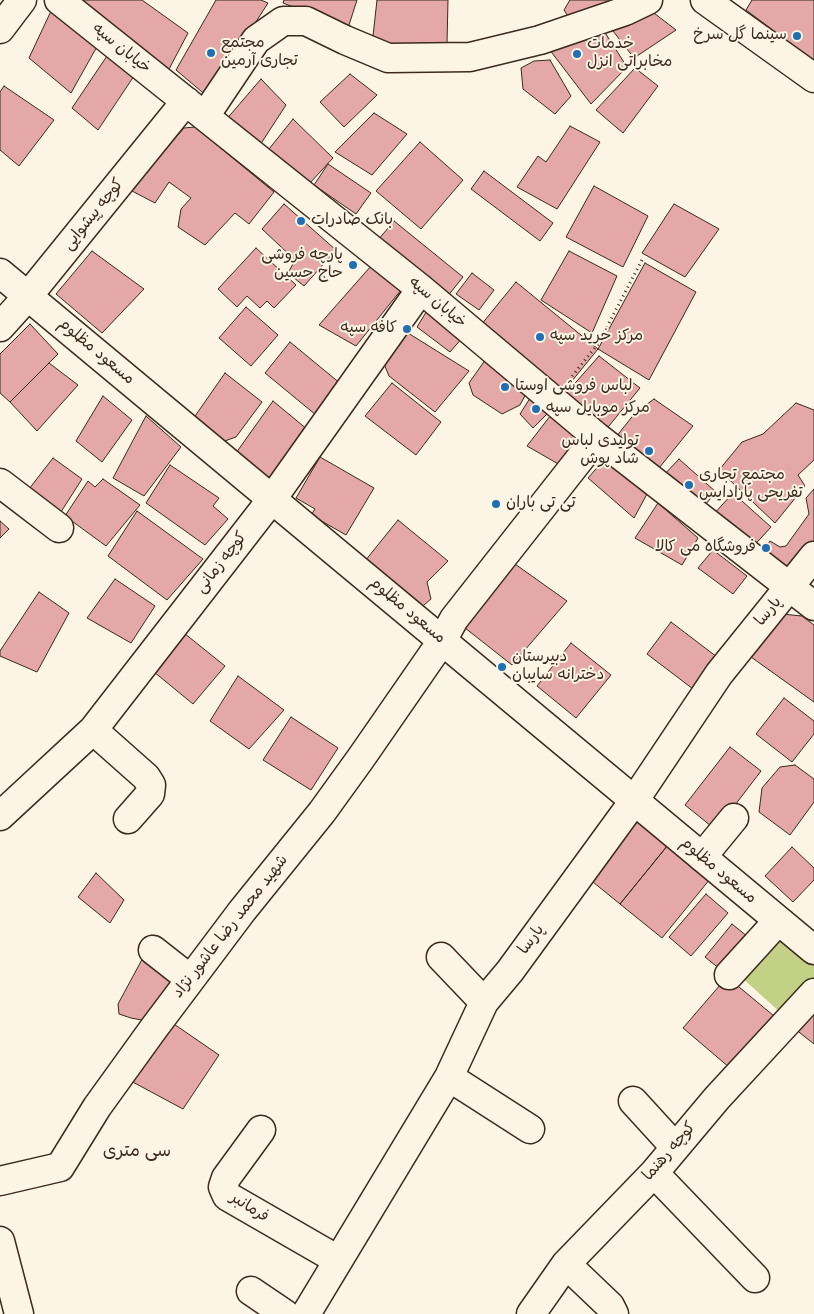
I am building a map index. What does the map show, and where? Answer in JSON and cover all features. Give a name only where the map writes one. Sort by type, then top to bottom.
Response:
[{"type":"street","points":[[0,29],[22,0]]},
{"type":"street","name":"خیابان سپه","points":[[59,0],[421,289],[597,437],[814,606]]},
{"type":"street","name":"کوچه پیشوایی","points":[[0,327],[256,40],[283,21],[306,21],[388,58],[470,57],[540,40],[625,11],[648,0]]},
{"type":"street","points":[[705,0],[814,78]]},
{"type":"street","name":"مسعود مظلوم","points":[[0,273],[814,950]]},
{"type":"street","name":"کوچه زمانی","points":[[0,816],[93,730],[272,499],[421,289]]},
{"type":"street","name":"شهید محمد رضا عاشور نژاد","points":[[0,1181],[60,1167],[97,1107],[190,979],[322,812],[361,758],[442,641],[454,619],[597,437]]},
{"type":"street","points":[[0,483],[58,528]]},
{"type":"street","name":"پارسا","points":[[306,1314],[449,1078],[484,1002],[510,971],[634,801],[719,674],[814,556]]},
{"type":"street","points":[[93,730],[146,777],[151,785],[150,794],[128,819]]},
{"type":"street","points":[[702,857],[734,818]]},
{"type":"street","points":[[729,975],[778,920]]},
{"type":"street","points":[[153,950],[190,979]]},
{"type":"street","points":[[441,957],[484,1002]]},
{"type":"street","name":"کوچه رهنما","points":[[531,1314],[566,1264],[654,1173],[717,1098],[814,993]]},
{"type":"street","points":[[449,1078],[530,1129]]},
{"type":"street","points":[[632,1101],[675,1147]]},
{"type":"street","name":"فرمانبر","points":[[261,1130],[226,1178],[223,1187],[227,1196],[338,1260]]},
{"type":"street","points":[[654,1173],[755,1278]]},
{"type":"street","points":[[0,1241],[19,1314]]},
{"type":"street","points":[[566,1264],[610,1306],[614,1314]]},
{"type":"street","points":[[250,1291],[285,1314]]},
{"type":"path","points":[[552,400],[598,344],[642,260]]},
{"type":"green space","points":[[771,931],[814,956],[814,977],[781,1013],[740,976]]},
{"type":"building","points":[[82,0],[142,0],[188,33],[168,71]]},
{"type":"building","name":"مجتمع تجاری آرمین","points":[[216,0],[261,0],[268,3],[208,97],[176,70]]},
{"type":"building","points":[[284,0],[357,0],[348,28],[283,3]]},
{"type":"building","points":[[377,0],[448,0],[447,44],[372,45]]},
{"type":"building","points":[[570,0],[621,0],[573,24],[564,10]]},
{"type":"building","name":"سینما گل سرخ","points":[[752,0],[814,0],[814,61],[746,10]]},
{"type":"building","points":[[650,10],[676,30],[634,58],[613,31]]},
{"type":"building","points":[[51,11],[99,43],[71,93],[29,58]]},
{"type":"building","points":[[604,31],[627,67],[591,104],[549,49]]},
{"type":"building","points":[[109,53],[136,73],[98,130],[72,108]]},
{"type":"building","points":[[550,60],[571,96],[555,114],[523,89],[521,68],[534,61]]},
{"type":"building","points":[[635,68],[658,86],[623,133],[596,110]]},
{"type":"building","points":[[350,74],[377,95],[344,127],[320,102]]},
{"type":"building","points":[[261,79],[286,105],[260,145],[225,121]]},
{"type":"building","points":[[4,86],[54,120],[19,166],[0,150],[0,92]]},
{"type":"building","points":[[374,113],[407,134],[372,175],[335,152]]},
{"type":"building","points":[[293,119],[333,158],[309,184],[265,154]]},
{"type":"building","points":[[570,126],[600,142],[557,209],[517,187],[538,156],[546,162]]},
{"type":"building","points":[[195,127],[274,192],[249,224],[235,213],[205,245],[178,227],[181,209],[191,198],[169,182],[155,203],[132,191],[184,128]]},
{"type":"building","points":[[420,142],[463,180],[421,229],[376,191]]},
{"type":"building","points":[[328,164],[371,193],[356,214],[314,185]]},
{"type":"building","points":[[484,171],[553,223],[540,241],[471,189]]},
{"type":"building","points":[[594,186],[648,216],[623,267],[566,237]]},
{"type":"building","points":[[284,204],[336,250],[304,286],[288,273],[295,260],[262,229]]},
{"type":"building","points":[[674,204],[719,229],[685,277],[642,253]]},
{"type":"building","points":[[394,221],[463,277],[447,297],[378,240]]},
{"type":"building","points":[[256,248],[296,285],[274,308],[267,301],[260,308],[247,296],[237,307],[218,289]]},
{"type":"building","points":[[92,251],[144,289],[102,333],[56,294]]},
{"type":"building","points":[[569,251],[617,276],[592,333],[541,300]]},
{"type":"building","points":[[645,263],[696,292],[649,380],[598,349]]},
{"type":"building","points":[[371,266],[401,290],[356,346],[319,325]]},
{"type":"building","points":[[472,273],[494,290],[479,310],[456,294]]},
{"type":"building","name":"مرکز خرید سپه","points":[[516,282],[598,349],[563,392],[481,325]]},
{"type":"building","points":[[246,307],[278,335],[251,366],[219,338]]},
{"type":"building","points":[[428,309],[463,337],[450,352],[417,327]]},
{"type":"building","points":[[30,324],[58,354],[10,402],[0,393],[0,354]]},
{"type":"building","points":[[408,333],[469,371],[435,412],[389,376],[384,364]]},
{"type":"building","points":[[290,342],[341,384],[316,415],[265,373]]},
{"type":"building","points":[[488,356],[529,388],[520,405],[502,414],[473,395],[469,383]]},
{"type":"building","points":[[599,356],[640,388],[604,432],[562,398]]},
{"type":"building","points":[[49,363],[78,385],[37,431],[10,402]]},
{"type":"building","points":[[225,373],[262,402],[236,437],[219,443],[193,419]]},
{"type":"building","points":[[392,383],[441,422],[416,455],[365,416]]},
{"type":"building","points":[[532,395],[552,409],[533,428],[520,414]]},
{"type":"building","points":[[103,396],[132,420],[102,462],[76,441]]},
{"type":"building","points":[[654,399],[693,426],[655,473],[612,442],[635,413]]},
{"type":"building","points":[[273,401],[308,430],[274,481],[256,483],[231,460]]},
{"type":"building","points":[[796,403],[814,410],[814,460],[798,475],[805,486],[775,523],[719,470],[742,442],[763,434]]},
{"type":"building","points":[[554,411],[584,437],[560,465],[527,446]]},
{"type":"building","points":[[146,416],[181,447],[144,496],[113,478]]},
{"type":"building","points":[[608,455],[647,494],[634,518],[588,478]]},
{"type":"building","points":[[320,457],[374,488],[346,535],[311,515],[315,509],[296,498]]},
{"type":"building","points":[[53,458],[82,479],[59,515],[29,489]]},
{"type":"building","name":"مجتمع تجاری تفریحی پارادایس","points":[[679,459],[716,492],[700,511],[662,477]]},
{"type":"building","points":[[170,465],[219,498],[213,506],[228,519],[205,545],[146,503]]},
{"type":"building","points":[[103,479],[140,505],[106,546],[65,516],[88,481],[95,487]]},
{"type":"building","points":[[814,489],[814,547],[802,561],[779,571],[758,557],[770,541],[780,547],[786,546],[809,514],[806,498]]},
{"type":"building","points":[[733,493],[771,527],[750,550],[712,516]]},
{"type":"building","points":[[658,503],[698,538],[682,565],[635,538]]},
{"type":"building","points":[[137,511],[203,559],[167,600],[108,556]]},
{"type":"building","points":[[398,520],[448,561],[427,582],[431,599],[416,612],[365,561]]},
{"type":"building","points":[[0,521],[9,529],[0,538]]},
{"type":"building","points":[[713,550],[747,576],[733,594],[698,568]]},
{"type":"building","points":[[515,564],[567,601],[512,665],[460,624]]},
{"type":"building","points":[[115,579],[155,606],[131,643],[87,618]]},
{"type":"building","points":[[39,592],[69,613],[37,672],[0,656],[0,651]]},
{"type":"building","points":[[782,614],[802,616],[814,625],[814,702],[751,657]]},
{"type":"building","points":[[671,622],[717,657],[693,689],[647,654]]},
{"type":"building","points":[[179,629],[225,666],[193,704],[148,667]]},
{"type":"building","points":[[571,643],[611,675],[576,718],[537,686]]},
{"type":"building","points":[[238,676],[284,710],[249,749],[210,721]]},
{"type":"building","points":[[784,698],[814,721],[814,734],[792,762],[756,734]]},
{"type":"building","points":[[291,717],[338,748],[311,790],[263,760]]},
{"type":"building","points":[[730,747],[761,771],[716,830],[685,805]]},
{"type":"building","points":[[795,765],[814,779],[814,802],[790,835],[759,812],[762,788],[780,767]]},
{"type":"building","points":[[634,818],[668,845],[620,904],[588,878]]},
{"type":"building","points":[[668,845],[710,879],[662,938],[620,904]]},
{"type":"building","points":[[792,847],[814,868],[814,880],[793,902],[765,876]]},
{"type":"building","points":[[96,873],[124,900],[110,923],[78,897]]},
{"type":"building","points":[[706,894],[728,913],[691,956],[669,937]]},
{"type":"building","points":[[732,924],[753,941],[726,974],[705,957]]},
{"type":"building","points":[[145,954],[175,977],[147,1021],[119,1014],[118,1004]]},
{"type":"building","points":[[727,977],[774,1016],[730,1068],[683,1028]]},
{"type":"building","points":[[814,1005],[814,1044],[795,1029]]},
{"type":"building","points":[[171,1022],[219,1055],[183,1109],[129,1080]]},
{"type":"place","name":"سینما گل سرخ","points":[[797,36]]},
{"type":"place","name":"مجتمع تجاری آرمین","points":[[211,53]]},
{"type":"place","name":"خدمات مخابراتی انزل","points":[[577,54]]},
{"type":"place","name":"بانک صادرات","points":[[301,221]]},
{"type":"place","name":"پارچه فروشی حاج حسین","points":[[353,265]]},
{"type":"place","name":"کافه سپه","points":[[407,329]]},
{"type":"place","name":"مرکز خرید سپه","points":[[540,337]]},
{"type":"place","name":"لباس فروشی اوستا","points":[[505,387]]},
{"type":"place","name":"مرکز موبایل سپه","points":[[536,409]]},
{"type":"place","name":"تولیدی لباس شاد پوش","points":[[649,451]]},
{"type":"place","name":"مجتمع تجاری تفریحی پارادایس","points":[[689,485]]},
{"type":"place","name":"تی تی باران","points":[[496,504]]},
{"type":"place","name":"فروشگاه می کالا","points":[[766,548]]},
{"type":"place","name":"دبیرستان دخترانه سایبان","points":[[502,667]]},
{"type":"district","name":"سی متری","points":[[137,1152]]}]
